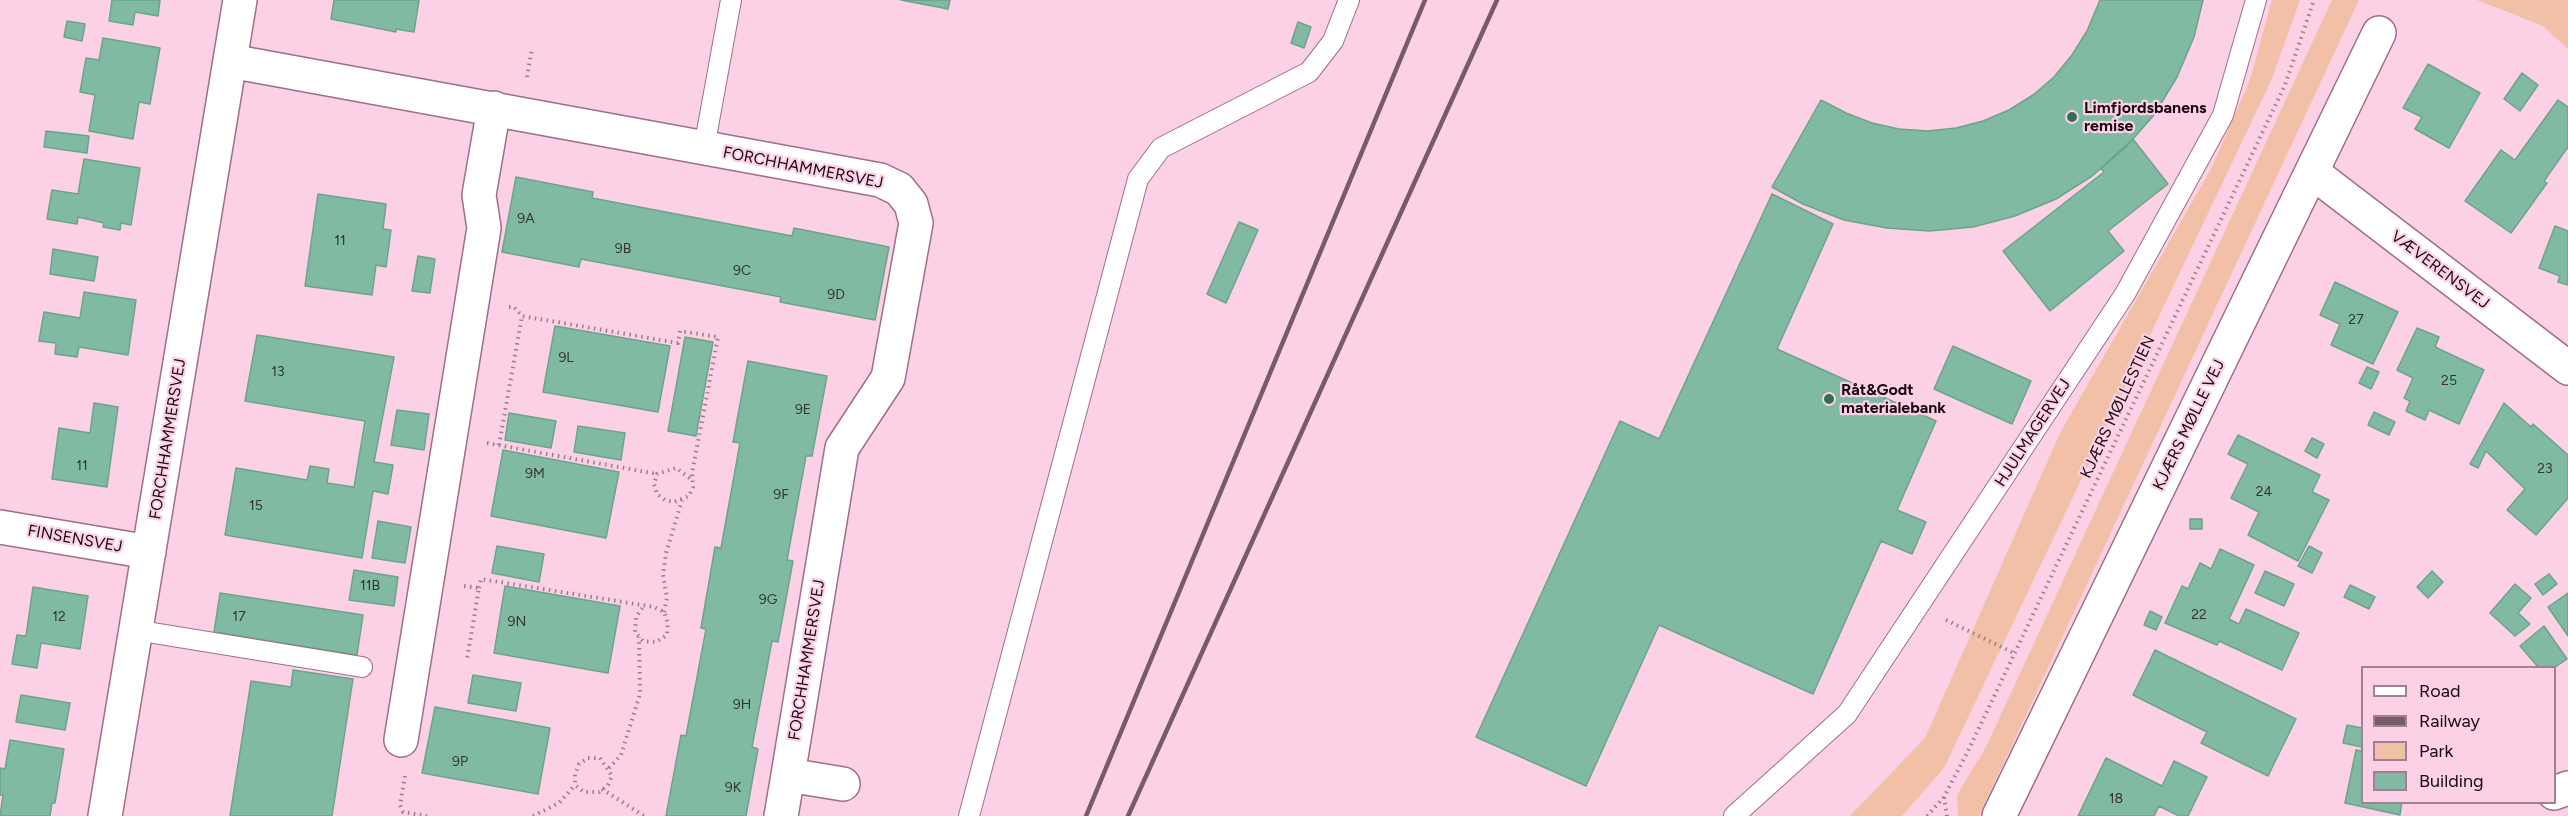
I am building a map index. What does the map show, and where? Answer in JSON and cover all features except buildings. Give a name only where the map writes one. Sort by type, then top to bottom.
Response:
[{"type":"street","name":"FORCHHAMMERSVEJ","points":[[105,816],[240,0]]},
{"type":"street","name":"KJÆRS MØLLE VEJ","points":[[1999,816],[2379,33]]},
{"type":"street","name":"FORCHHAMMERSVEJ","points":[[230,61],[880,180],[899,189],[911,204],[916,223],[888,378],[842,448],[781,816]]},
{"type":"street","points":[[401,740],[484,228],[479,195],[494,108]]},
{"type":"street","name":"VÆVERENSVEJ","points":[[2312,172],[2568,368]]},
{"type":"street","name":"FINSENSVEJ","points":[[0,526],[149,552]]},
{"type":"street","points":[[788,775],[843,784]]},
{"type":"lane","points":[[704,148],[731,0]]},
{"type":"lane","points":[[969,816],[1138,179],[1161,148],[1309,72],[1333,40],[1349,0]]},
{"type":"lane","name":"HJULMAGERVEJ","points":[[1734,816],[1847,714],[2125,294],[2223,115],[2256,0]]},
{"type":"lane","points":[[135,630],[362,667]]},
{"type":"path","name":"KJÆRS MØLLESTIEN","points":[[1927,816],[1944,797],[2285,85],[2314,0]]},
{"type":"path","points":[[472,301],[514,307],[522,316],[678,343],[680,331],[717,338],[691,479],[693,487],[689,496],[674,502],[665,500],[657,494],[654,484],[657,474]]},
{"type":"path","points":[[499,445],[522,316]]},
{"type":"path","points":[[451,436],[657,474],[676,468],[691,479]]},
{"type":"path","points":[[643,608],[636,617],[635,632],[643,641],[656,642],[667,635],[668,623],[664,612],[667,598],[663,575],[666,553],[682,500]]},
{"type":"path","points":[[467,659],[481,579],[643,608],[654,608],[664,612]]},
{"type":"path","points":[[427,581],[479,588]]},
{"type":"path","points":[[1918,607],[2014,653]]},
{"type":"path","points":[[609,768],[621,755],[640,694],[639,636]]},
{"type":"path","points":[[401,740],[410,749],[400,805],[403,812],[427,816]]},
{"type":"path","points":[[533,816],[559,803],[575,785],[575,774],[579,765],[588,758],[600,758],[609,768],[612,776],[599,792],[584,792],[575,785]]},
{"type":"path","points":[[602,789],[644,816]]},
{"type":"path","points":[[1944,797],[1947,816]]},
{"type":"green space","points":[[2272,0],[2300,0],[2271,81],[1944,768],[1902,816],[1850,816],[1925,738],[2060,433],[2211,169],[2250,80]]},
{"type":"green space","points":[[2332,0],[2359,0],[1979,816],[1958,816],[1957,795],[1985,749]]},
{"type":"green space","points":[[2477,0],[2568,0],[2568,49],[2543,26]]},
{"type":"railway","points":[[1086,816],[1425,0]]},
{"type":"railway","points":[[1128,816],[1497,0]]},
{"type":"place","name":"Limfjordsbanens remise","points":[[2072,117]]},
{"type":"place","name":"Råt&Godt materialebank","points":[[1829,399]]}]
